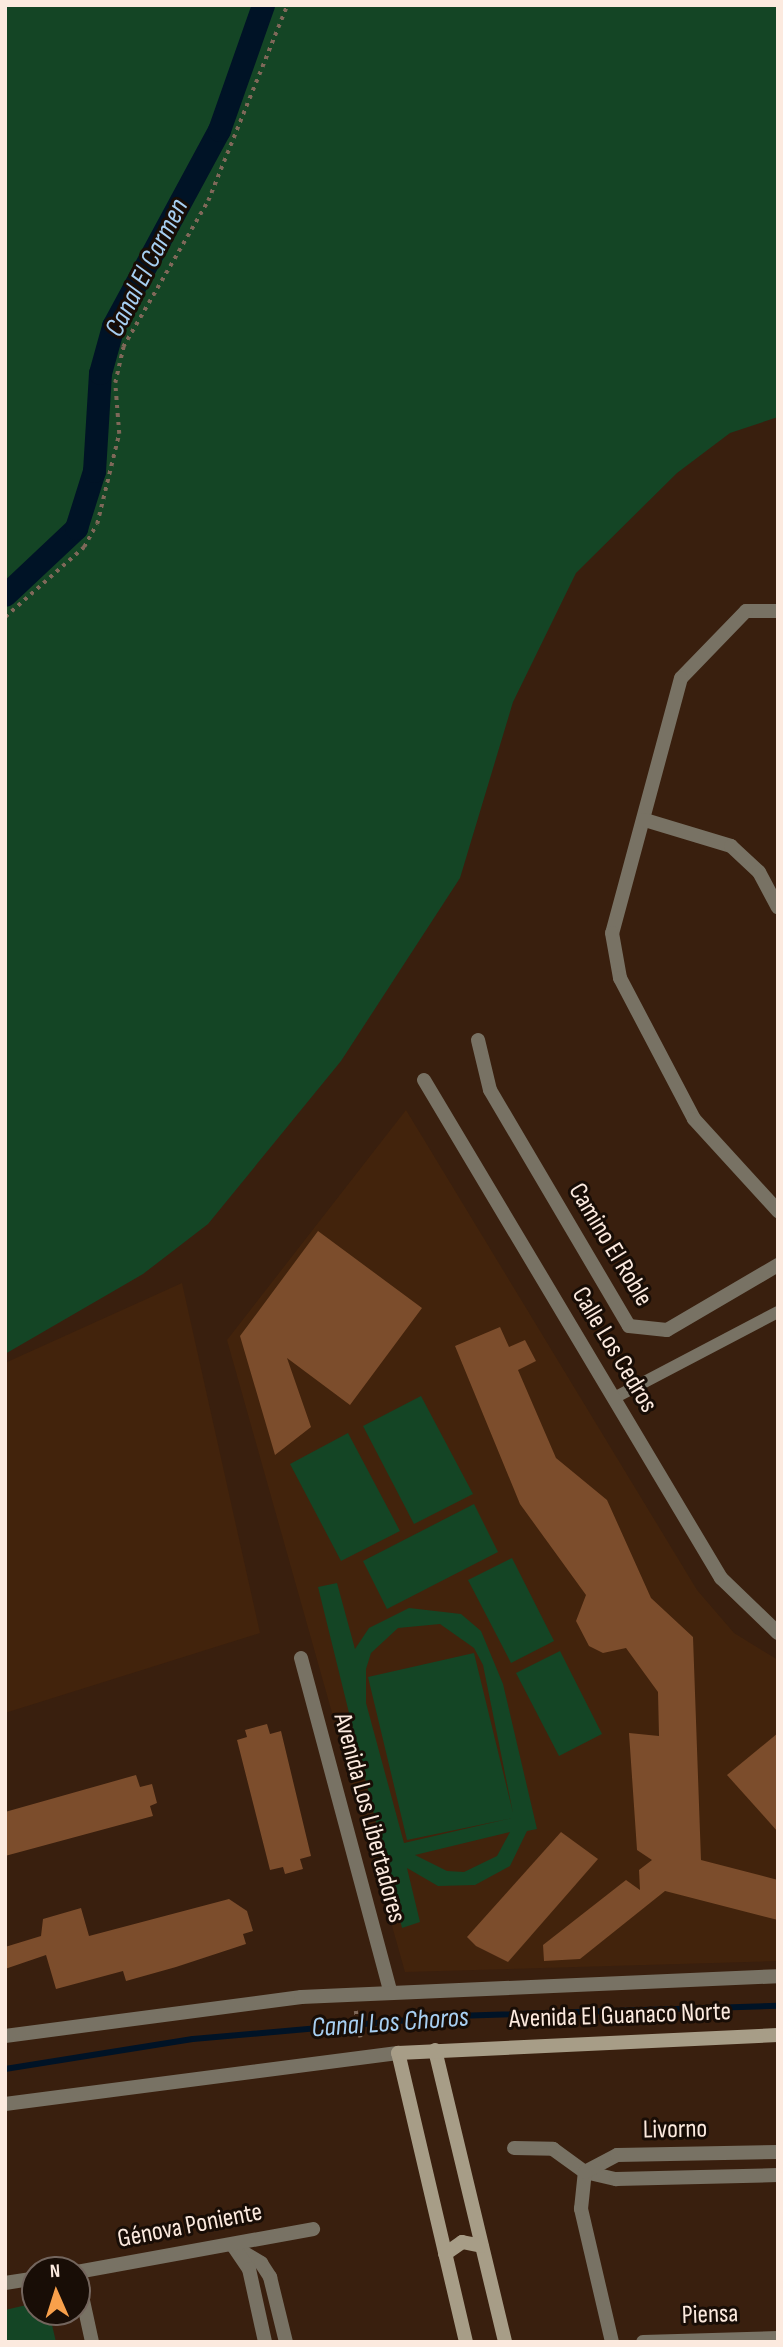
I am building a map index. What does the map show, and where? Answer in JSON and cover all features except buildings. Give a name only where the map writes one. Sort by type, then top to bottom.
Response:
[{"type":"street","points":[[778,611],[746,611],[688,665],[668,710],[647,785],[645,820],[614,918],[620,978],[701,1132],[778,1211]]},
{"type":"street","points":[[645,820],[731,846],[760,872],[778,907]]},
{"type":"street","name":"Camino El Roble","points":[[478,1040],[490,1090],[629,1326],[647,1333],[667,1330],[778,1265]]},
{"type":"street","name":"Calle Los Cedros","points":[[424,1080],[721,1577],[778,1633]]},
{"type":"street","name":"Avenida Los Libertadores","points":[[301,1658],[390,1991]]},
{"type":"street","name":"Avenida El Guanaco Norte","points":[[5,2036],[204,2008],[390,1991],[778,1976]]},
{"type":"street","name":"Avenida El Guanaco Norte","points":[[5,2104],[398,2053],[778,2035]]},
{"type":"street","points":[[435,2050],[505,2342]]},
{"type":"street","points":[[398,2053],[466,2342]]},
{"type":"street","name":"Livorno","points":[[514,2148],[553,2149],[585,2172],[616,2179],[775,2176],[774,2152],[617,2155],[585,2172]]},
{"type":"street","points":[[585,2172],[581,2209],[612,2342]]},
{"type":"street","name":"Génova Poniente","points":[[91,2270],[233,2246],[313,2229]]},
{"type":"street","points":[[445,2254],[462,2242],[482,2246]]},
{"type":"street","points":[[233,2246],[249,2269],[265,2342]]},
{"type":"street","points":[[233,2246],[261,2263],[270,2277],[286,2342]]},
{"type":"street","name":"Piensa","points":[[643,2342],[778,2338]]},
{"type":"lane","points":[[614,1398],[778,1312]]},
{"type":"path","points":[[5,617],[84,547],[97,524],[119,434],[115,383],[123,347],[208,201],[288,5]]},
{"type":"path","points":[[5,836],[5,881]]},
{"type":"path","points":[[356,2008],[358,2038]]},
{"type":"shaded area","points":[[406,1110],[697,1590],[734,1633],[778,1660],[778,1961],[405,1972],[227,1340]]},
{"type":"shaded area","points":[[182,1283],[260,1633],[5,1713],[5,1363]]},
{"type":"green space","points":[[5,5],[778,5],[778,417],[730,433],[677,473],[576,573],[513,702],[460,878],[341,1061],[208,1224],[143,1274],[5,1354]]},
{"type":"green space","points":[[421,1396],[473,1494],[414,1524],[363,1426]]},
{"type":"green space","points":[[348,1433],[400,1531],[341,1561],[290,1464]]},
{"type":"green space","points":[[474,1504],[498,1552],[387,1609],[363,1561]]},
{"type":"green space","points":[[512,1558],[554,1641],[511,1663],[468,1580]]},
{"type":"green space","points":[[337,1583],[355,1649],[369,1628],[409,1608],[461,1614],[481,1631],[503,1684],[537,1829],[527,1831],[510,1866],[475,1885],[438,1886],[407,1868],[420,1922],[402,1928],[318,1587]],"holes":[[[440,1624],[474,1648],[483,1665],[513,1813],[474,1653],[368,1677],[407,1840],[512,1818],[404,1843],[366,1703],[366,1669],[371,1653],[398,1628]],[[510,1832],[497,1856],[464,1872],[447,1871],[415,1855]]]},
{"type":"green space","points":[[560,1651],[602,1734],[559,1756],[516,1673]]},
{"type":"green space","points":[[21,2306],[21,2326],[52,2326],[56,2342],[5,2342],[5,2310]]},
{"type":"waterway","name":"Canal El Carmen","points":[[5,595],[76,528],[94,471],[100,373],[113,326],[219,130],[263,5]]},
{"type":"waterway","name":"Canal Los Choros","points":[[5,2069],[193,2039],[455,2016],[778,2006]]}]
